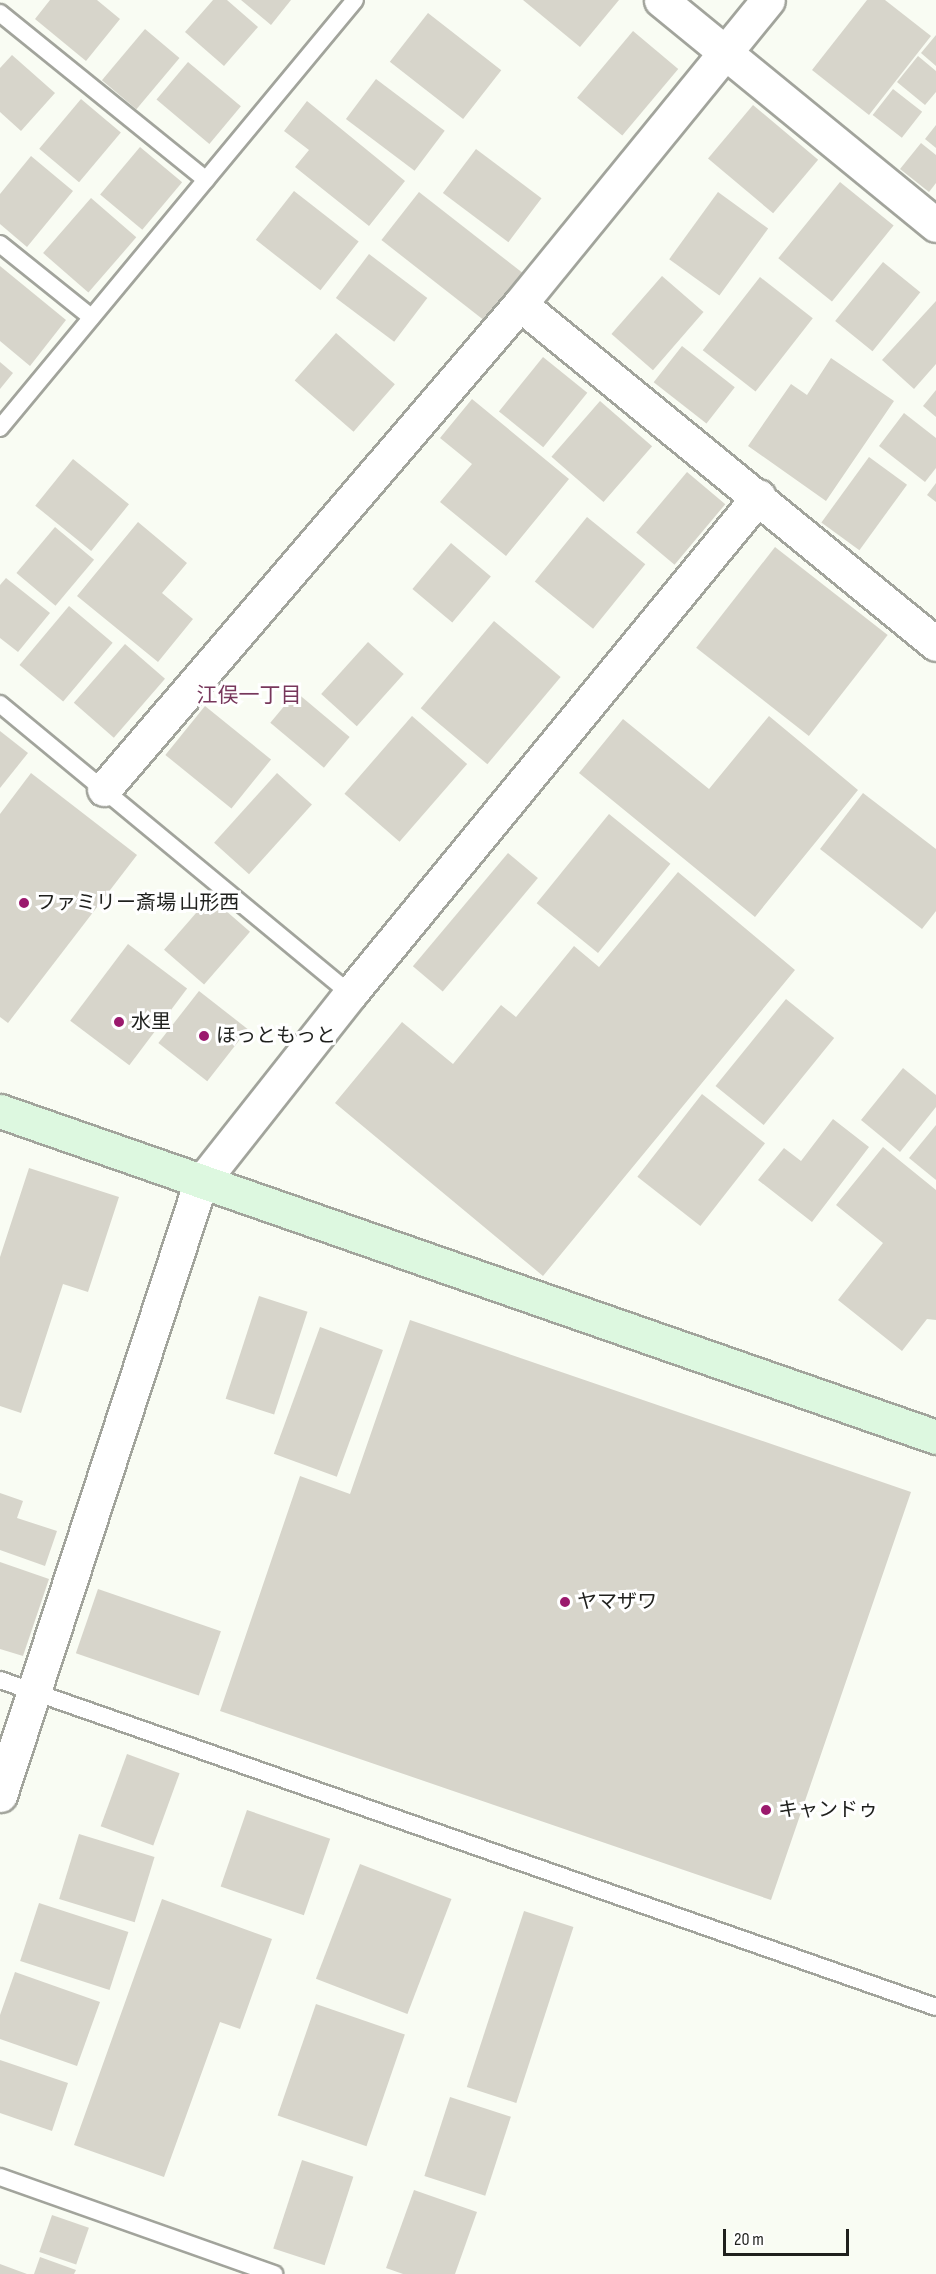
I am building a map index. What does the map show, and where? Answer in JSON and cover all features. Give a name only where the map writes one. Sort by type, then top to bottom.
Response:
[{"type":"street","points":[[661,0],[936,225]]},
{"type":"street","points":[[104,789],[520,304],[768,0]]},
{"type":"street","points":[[520,304],[759,496],[936,644]]},
{"type":"street","points":[[0,1795],[36,1692],[200,1184],[350,994],[759,496]]},
{"type":"street","points":[[0,1111],[200,1184],[936,1437]]},
{"type":"lane","points":[[0,428],[356,0]]},
{"type":"lane","points":[[0,13],[207,180]]},
{"type":"lane","points":[[0,244],[92,317]]},
{"type":"lane","points":[[0,704],[350,994]]},
{"type":"lane","points":[[0,1680],[936,2007]]},
{"type":"lane","points":[[0,2177],[274,2274]]},
{"type":"building","points":[[50,0],[97,0],[120,19],[86,61],[35,19]]},
{"type":"building","points":[[213,0],[227,0],[258,27],[224,66],[185,32]]},
{"type":"building","points":[[241,0],[291,0],[271,25]]},
{"type":"building","points":[[523,0],[619,0],[580,47]]},
{"type":"building","points":[[867,0],[885,0],[931,36],[869,115],[812,70]]},
{"type":"building","points":[[428,13],[501,70],[463,119],[390,62]]},
{"type":"building","points":[[145,29],[179,58],[136,109],[102,80]]},
{"type":"building","points":[[633,31],[678,69],[622,136],[577,98]]},
{"type":"building","points":[[936,35],[936,66],[921,53]]},
{"type":"building","points":[[12,55],[55,93],[21,131],[0,112],[0,68]]},
{"type":"building","points":[[918,56],[936,71],[936,92],[925,105],[897,82]]},
{"type":"building","points":[[188,62],[241,106],[209,144],[157,100]]},
{"type":"building","points":[[376,79],[445,131],[415,171],[346,119]]},
{"type":"building","points":[[893,89],[922,112],[902,138],[873,115]]},
{"type":"building","points":[[81,99],[121,132],[79,182],[39,149]]},
{"type":"building","points":[[307,101],[405,181],[369,226],[295,167],[309,150],[284,131]]},
{"type":"building","points":[[753,105],[818,160],[773,213],[708,159]]},
{"type":"building","points":[[936,125],[936,148],[925,139]]},
{"type":"building","points":[[921,143],[936,155],[936,183],[929,192],[900,169]]},
{"type":"building","points":[[140,147],[182,182],[142,230],[100,194]]},
{"type":"building","points":[[476,149],[541,198],[508,242],[443,193]]},
{"type":"building","points":[[31,156],[73,191],[27,247],[0,224],[0,194]]},
{"type":"building","points":[[840,182],[894,225],[832,302],[778,258]]},
{"type":"building","points":[[294,191],[359,241],[320,290],[256,240]]},
{"type":"building","points":[[419,192],[525,275],[488,323],[381,240]]},
{"type":"building","points":[[718,192],[768,228],[719,296],[669,259]]},
{"type":"building","points":[[91,198],[136,237],[88,292],[43,253]]},
{"type":"building","points":[[369,254],[427,298],[394,342],[336,298]]},
{"type":"building","points":[[883,262],[920,292],[872,351],[835,321]]},
{"type":"building","points":[[0,266],[66,320],[30,366],[0,341]]},
{"type":"building","points":[[662,276],[704,312],[653,370],[611,334]]},
{"type":"building","points":[[760,277],[813,318],[756,392],[703,350]]},
{"type":"building","points":[[936,301],[936,364],[914,389],[882,360]]},
{"type":"building","points":[[336,333],[395,384],[354,432],[295,381]]},
{"type":"building","points":[[682,346],[735,387],[706,423],[654,382]]},
{"type":"building","points":[[543,357],[587,393],[543,447],[499,411]]},
{"type":"building","points":[[831,358],[894,401],[826,501],[748,446],[791,384],[807,395]]},
{"type":"building","points":[[0,362],[13,373],[0,389]]},
{"type":"building","points":[[936,390],[936,417],[923,406]]},
{"type":"building","points":[[472,399],[569,479],[506,556],[440,502],[472,464],[440,438]]},
{"type":"building","points":[[600,401],[652,446],[604,502],[551,457]]},
{"type":"building","points":[[904,413],[936,438],[936,468],[925,482],[879,446]]},
{"type":"building","points":[[869,457],[907,485],[859,550],[821,523]]},
{"type":"building","points":[[73,459],[129,504],[91,551],[35,506]]},
{"type":"building","points":[[687,472],[725,504],[675,565],[636,533]]},
{"type":"building","points":[[936,483],[936,502],[927,495]]},
{"type":"building","points":[[587,517],[645,564],[593,629],[535,582]]},
{"type":"building","points":[[138,522],[187,563],[162,593],[193,619],[158,662],[77,596]]},
{"type":"building","points":[[55,527],[94,560],[56,606],[16,573]]},
{"type":"building","points":[[451,543],[491,576],[452,622],[412,589]]},
{"type":"building","points":[[775,547],[888,635],[809,736],[696,648]]},
{"type":"building","points":[[6,578],[50,613],[18,652],[0,638],[0,585]]},
{"type":"building","points":[[69,606],[113,643],[63,702],[20,665]]},
{"type":"building","points":[[494,621],[561,677],[487,764],[421,708]]},
{"type":"building","points":[[368,642],[404,674],[357,726],[321,694]]},
{"type":"building","points":[[125,644],[165,679],[114,738],[74,703]]},
{"type":"building","points":[[296,692],[350,737],[324,768],[270,723]]},
{"type":"building","points":[[205,706],[271,759],[231,808],[165,755]]},
{"type":"building","points":[[412,716],[467,764],[400,842],[344,794]]},
{"type":"building","points":[[769,716],[858,790],[755,917],[579,773],[623,719],[709,789]]},
{"type":"building","points":[[0,731],[28,753],[0,788]]},
{"type":"building","points":[[31,773],[137,855],[8,1023],[0,1017],[0,814]]},
{"type":"building","points":[[277,773],[312,804],[249,874],[214,843]]},
{"type":"building","points":[[863,793],[936,849],[936,911],[922,929],[820,849]]},
{"type":"building","points":[[609,814],[670,864],[598,953],[537,903]]},
{"type":"building","points":[[508,853],[538,878],[443,991],[413,966]]},
{"type":"building","points":[[678,872],[795,970],[543,1276],[335,1103],[402,1022],[453,1064],[501,1005],[516,1017],[574,946],[599,967]]},
{"type":"building","points":[[210,897],[250,932],[204,985],[164,950]]},
{"type":"building","points":[[128,944],[187,989],[129,1065],[70,1021]]},
{"type":"building","points":[[199,991],[248,1029],[207,1081],[158,1043]]},
{"type":"building","points":[[786,999],[834,1038],[764,1125],[716,1086]]},
{"type":"building","points":[[903,1068],[936,1095],[936,1107],[900,1152],[861,1120]]},
{"type":"building","points":[[702,1094],[765,1143],[700,1226],[637,1177]]},
{"type":"building","points":[[833,1119],[869,1147],[812,1222],[758,1180],[784,1148],[801,1161]]},
{"type":"building","points":[[936,1125],[936,1180],[909,1158]]},
{"type":"building","points":[[883,1147],[936,1190],[936,1320],[927,1319],[902,1351],[838,1300],[883,1243],[836,1205]]},
{"type":"building","points":[[29,1168],[119,1197],[88,1292],[63,1284],[21,1413],[0,1406],[0,1257]]},
{"type":"building","points":[[259,1296],[308,1312],[274,1414],[226,1399]]},
{"type":"building","name":"ヤマザワ","points":[[410,1320],[911,1492],[771,1900],[220,1711],[300,1476],[350,1494]]},
{"type":"building","points":[[320,1327],[383,1350],[337,1477],[274,1454]]},
{"type":"building","points":[[0,1493],[23,1501],[17,1518],[57,1531],[45,1566],[0,1550]]},
{"type":"building","points":[[0,1562],[49,1579],[23,1656],[0,1649]]},
{"type":"building","points":[[98,1589],[221,1631],[199,1696],[76,1653]]},
{"type":"building","points":[[127,1754],[180,1773],[153,1846],[101,1826]]},
{"type":"building","points":[[247,1810],[330,1839],[304,1915],[221,1887]]},
{"type":"building","points":[[79,1834],[155,1857],[135,1922],[59,1899]]},
{"type":"building","points":[[360,1864],[451,1899],[407,2014],[316,1979]]},
{"type":"building","points":[[162,1899],[272,1939],[240,2029],[220,2022],[164,2177],[74,2145]]},
{"type":"building","points":[[39,1903],[128,1932],[110,1990],[20,1961]]},
{"type":"building","points":[[524,1911],[573,1927],[516,2103],[467,2087]]},
{"type":"building","points":[[15,1972],[100,2002],[77,2066],[0,2039],[0,2015]]},
{"type":"building","points":[[316,2004],[405,2035],[366,2146],[278,2116]]},
{"type":"building","points":[[0,2060],[68,2083],[52,2131],[0,2113]]},
{"type":"building","points":[[450,2097],[511,2117],[485,2196],[424,2176]]},
{"type":"building","points":[[302,2160],[353,2177],[325,2265],[273,2248]]},
{"type":"building","points":[[414,2190],[477,2212],[455,2274],[403,2274],[386,2268]]},
{"type":"building","points":[[52,2215],[89,2228],[76,2265],[39,2252]]},
{"type":"building","points":[[40,2257],[76,2270],[74,2274],[34,2274]]},
{"type":"building","points":[[0,2264],[27,2274],[0,2274]]},
{"type":"place","name":"ファミリー斎場 山形西","points":[[24,903]]},
{"type":"place","name":"水里","points":[[119,1022]]},
{"type":"place","name":"ほっともっと","points":[[204,1036]]},
{"type":"place","name":"ヤマザワ","points":[[565,1602]]},
{"type":"place","name":"キャンドゥ","points":[[766,1810]]},
{"type":"district","name":"江俣一丁目","points":[[249,696]]}]
